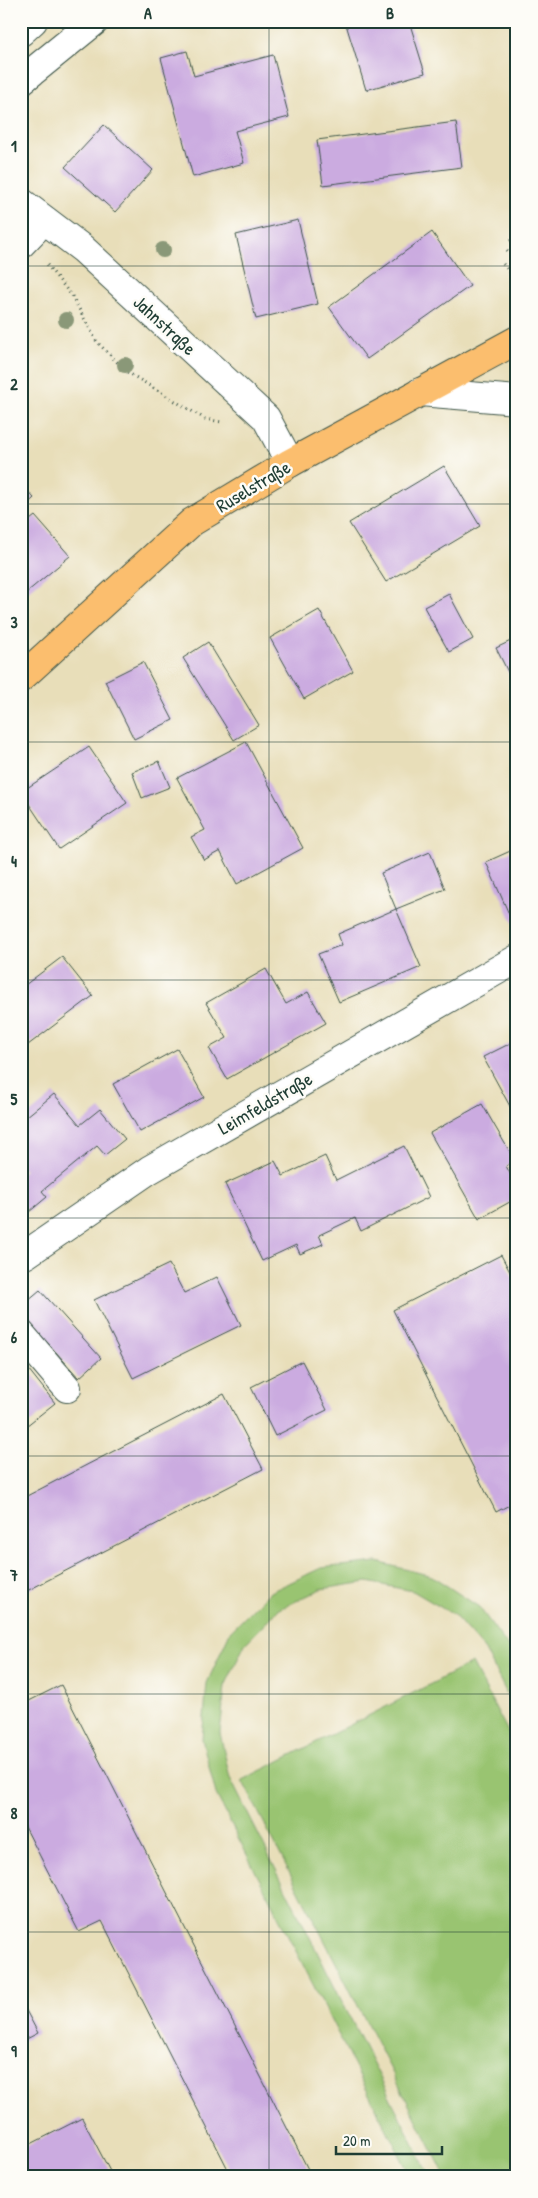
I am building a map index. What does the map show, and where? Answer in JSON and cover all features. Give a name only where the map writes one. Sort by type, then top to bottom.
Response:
[{"type":"main road","name":"Ruselstraße","points":[[21,678],[192,522],[290,463],[517,340]]},
{"type":"street","points":[[21,32],[34,21]]},
{"type":"street","points":[[21,81],[95,21]]},
{"type":"street","name":"Jahnstraße","points":[[21,202],[31,234],[83,249],[266,418],[290,463]]},
{"type":"street","points":[[420,392],[517,400]]},
{"type":"street","name":"Leimfeldstraße","points":[[22,1256],[149,1170],[517,959]]},
{"type":"street","points":[[21,1334],[67,1388]]},
{"type":"path","points":[[31,234],[72,296],[97,342],[127,372],[205,419],[230,424]]},
{"type":"path","points":[[517,236],[510,241],[517,242]]},
{"type":"path","points":[[507,251],[516,263]]},
{"type":"path","points":[[503,264],[510,272]]},
{"type":"green space","points":[[377,1562],[432,1576],[479,1607],[512,1652],[517,1662],[517,1714],[485,1650],[454,1615],[413,1591],[367,1582],[321,1589],[278,1610],[245,1644],[225,1686],[220,1733],[230,1778],[430,2177],[411,2177],[216,1794],[202,1739],[207,1683],[230,1632],[270,1592],[321,1568]]},
{"type":"green space","points":[[472,1663],[517,1749],[517,2169],[502,2177],[446,2177],[242,1780]]},
{"type":"building","points":[[345,21],[409,21],[425,73],[366,90]]},
{"type":"building","points":[[187,51],[194,76],[273,55],[289,117],[235,131],[244,163],[193,177],[161,58]]},
{"type":"building","points":[[456,122],[462,167],[323,185],[317,140]]},
{"type":"building","points":[[104,125],[153,170],[115,212],[65,167]]},
{"type":"building","points":[[298,220],[318,304],[256,319],[236,235]]},
{"type":"building","points":[[432,232],[470,286],[367,359],[329,307]]},
{"type":"building","points":[[444,466],[480,526],[386,582],[349,523]]},
{"type":"building","points":[[21,484],[34,498],[21,510]]},
{"type":"building","points":[[35,516],[70,556],[21,597],[21,527]]},
{"type":"building","points":[[449,594],[473,639],[449,652],[424,607]]},
{"type":"building","points":[[319,610],[353,671],[304,699],[270,638]]},
{"type":"building","points":[[517,638],[517,690],[496,648]]},
{"type":"building","points":[[208,642],[259,725],[234,740],[183,658]]},
{"type":"building","points":[[143,662],[173,720],[134,739],[105,681]]},
{"type":"building","points":[[246,742],[303,848],[237,884],[220,851],[204,860],[191,837],[205,830],[177,778]]},
{"type":"building","points":[[89,747],[127,803],[59,849],[21,792]]},
{"type":"building","points":[[159,761],[170,787],[142,798],[132,772]]},
{"type":"building","points":[[517,848],[517,921],[513,923],[486,862]]},
{"type":"building","points":[[430,852],[445,889],[396,909],[381,873]]},
{"type":"building","points":[[396,909],[421,967],[339,1002],[318,954],[342,945],[338,934]]},
{"type":"building","points":[[62,957],[93,996],[24,1048],[21,1044],[21,988]]},
{"type":"building","points":[[266,969],[286,1004],[308,992],[326,1023],[227,1079],[209,1048],[227,1038],[206,1003]]},
{"type":"building","points":[[517,1040],[517,1119],[483,1057]]},
{"type":"building","points":[[177,1049],[204,1097],[140,1132],[113,1084]]},
{"type":"building","points":[[54,1094],[80,1125],[100,1109],[125,1139],[105,1155],[97,1146],[42,1191],[47,1197],[29,1212],[21,1202],[21,1173],[25,1170],[21,1166],[21,1121]]},
{"type":"building","points":[[482,1104],[515,1161],[506,1166],[517,1186],[517,1198],[479,1219],[430,1133]]},
{"type":"building","points":[[404,1146],[429,1197],[361,1231],[355,1218],[319,1235],[323,1244],[300,1254],[296,1245],[262,1261],[225,1184],[275,1161],[283,1176],[325,1156],[336,1180]]},
{"type":"building","points":[[501,1255],[517,1285],[517,1501],[496,1512],[393,1310]]},
{"type":"building","points":[[169,1264],[184,1293],[217,1277],[241,1325],[133,1378],[94,1300]]},
{"type":"building","points":[[40,1290],[101,1358],[79,1378],[21,1313],[21,1306]]},
{"type":"building","points":[[21,1360],[55,1403],[21,1430]]},
{"type":"building","points":[[302,1361],[327,1410],[275,1436],[251,1387]]},
{"type":"building","points":[[224,1394],[263,1469],[21,1594],[21,1499]]},
{"type":"building","points":[[61,1685],[312,2177],[232,2177],[102,1921],[79,1932],[21,1819],[21,1705]]},
{"type":"building","points":[[21,2001],[38,2033],[21,2042]]},
{"type":"building","points":[[82,2118],[113,2177],[21,2177],[21,2149]]}]
